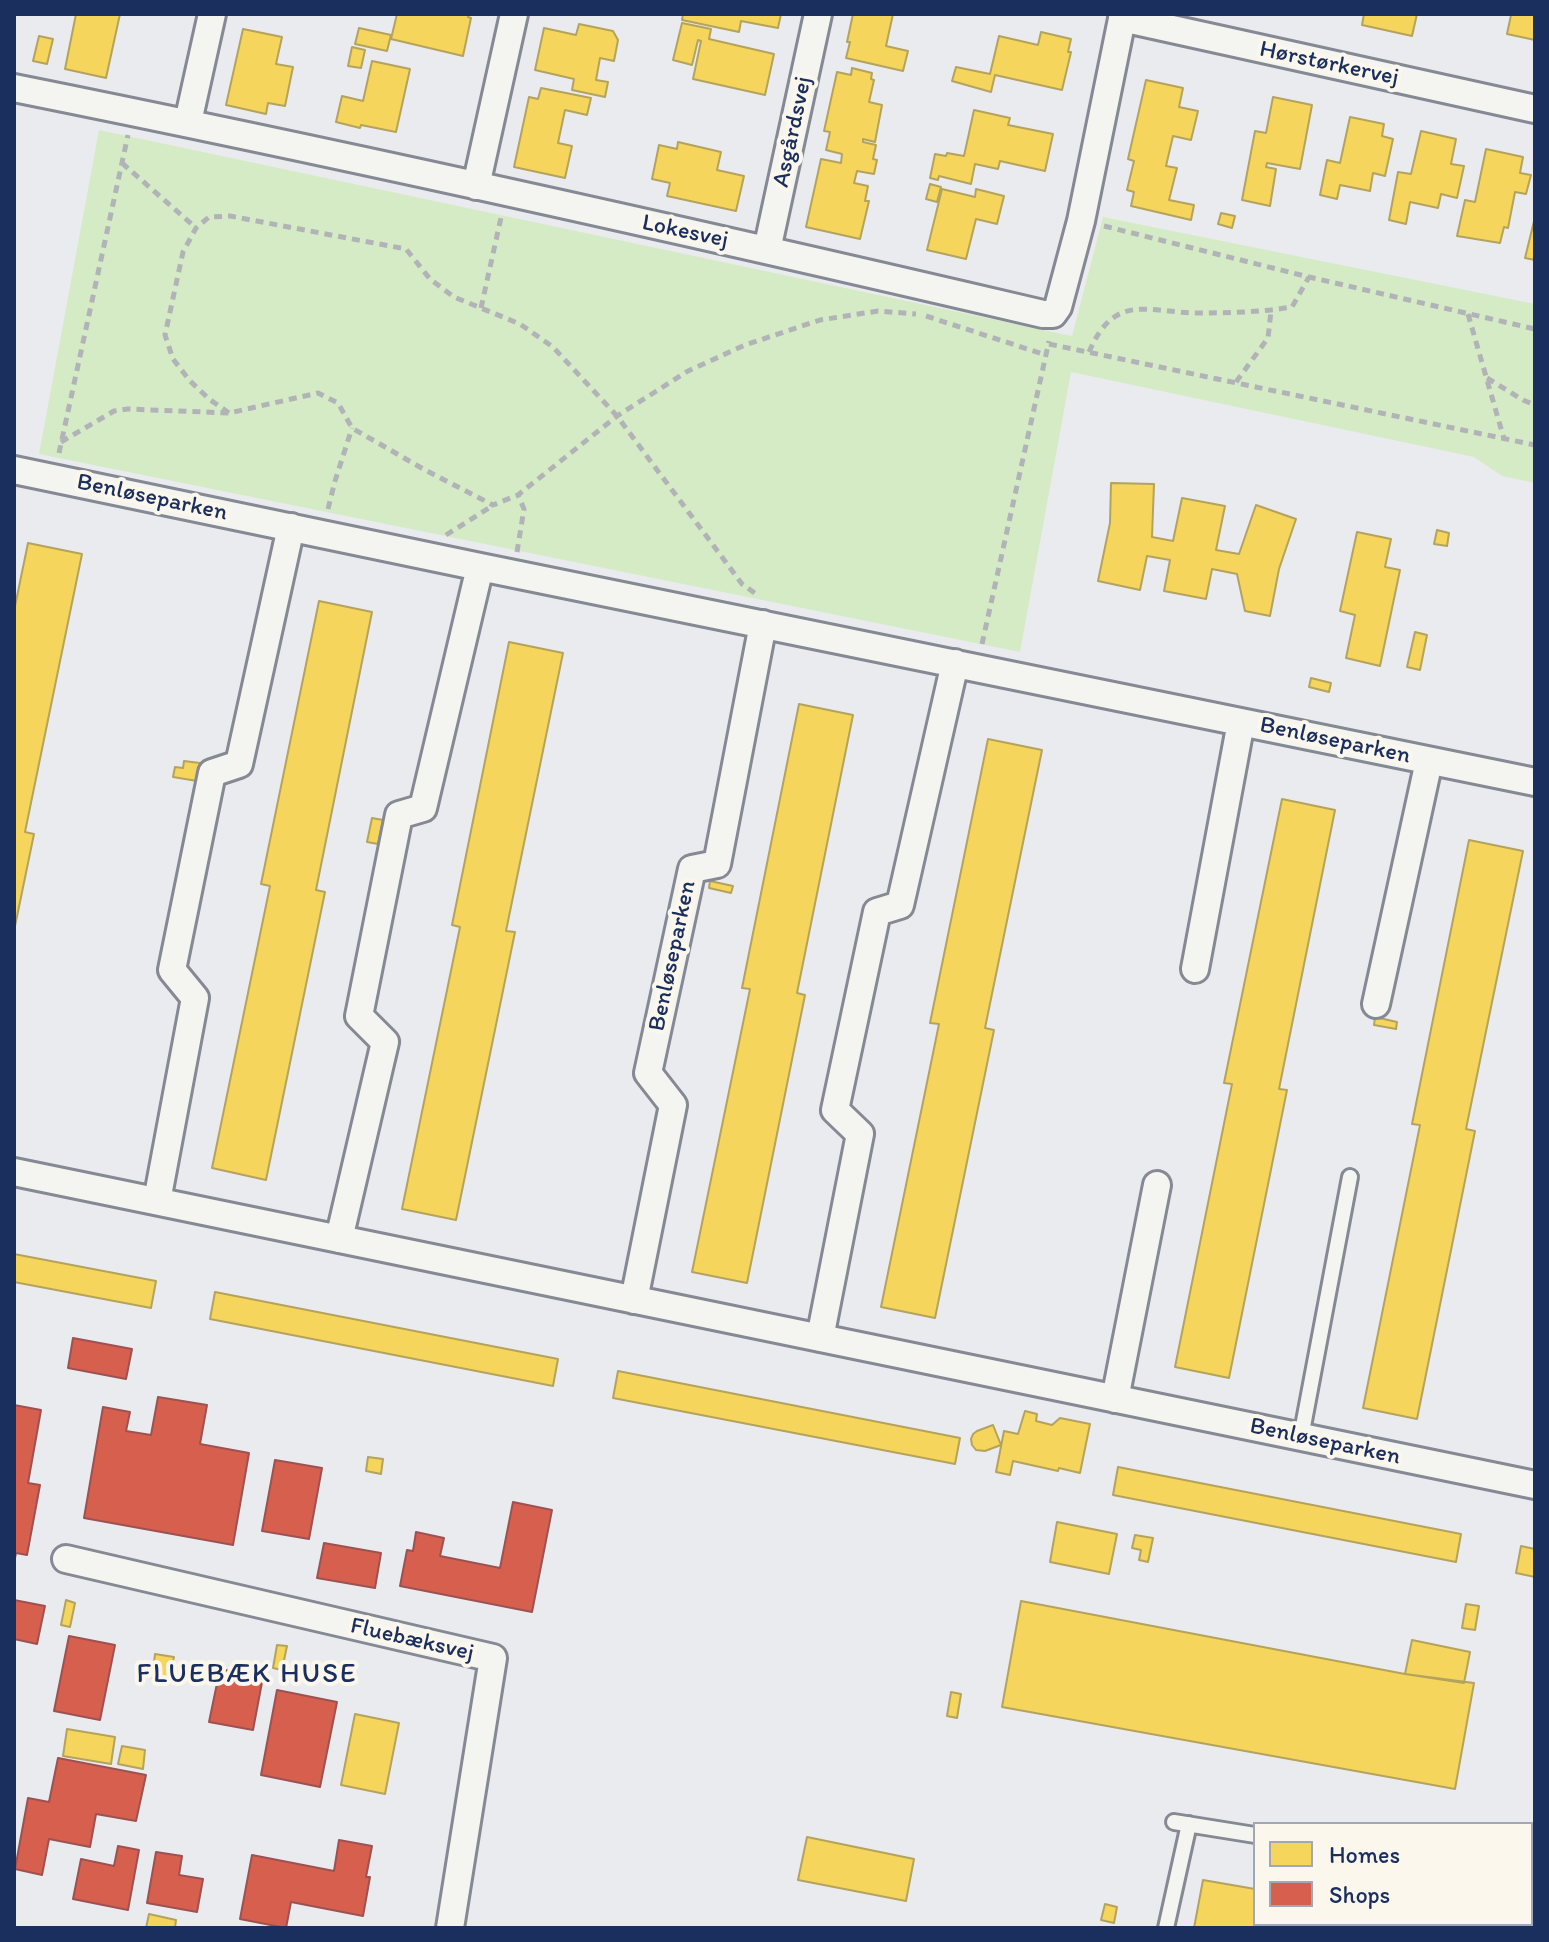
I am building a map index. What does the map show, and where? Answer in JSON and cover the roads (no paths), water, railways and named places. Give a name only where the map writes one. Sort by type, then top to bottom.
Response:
[{"type":"street","points":[[188,122],[212,14]]},
{"type":"street","points":[[476,186],[514,14]]},
{"type":"street","name":"Asgårdsvej","points":[[767,250],[818,14]]},
{"type":"street","name":"Lokesvej","points":[[14,88],[188,122],[1053,314],[1058,307],[1081,221],[1123,16]]},
{"type":"street","name":"Hørstørkervej","points":[[1123,16],[1535,109]]},
{"type":"street","name":"Benløseparken","points":[[14,470],[514,574],[765,613],[966,666],[1535,782]]},
{"type":"street","points":[[157,1201],[195,998],[172,970],[212,773],[239,764],[291,527]]},
{"type":"street","points":[[339,1239],[385,1042],[359,1016],[399,815],[423,808],[480,567]]},
{"type":"street","name":"Benløseparken","points":[[634,1300],[673,1105],[648,1073],[692,869],[717,864],[765,613]]},
{"type":"street","points":[[820,1338],[860,1134],[835,1110],[877,912],[900,905],[966,666]]},
{"type":"street","name":"Benløseparken","points":[[1195,969],[1241,722]]},
{"type":"street","name":"Benløseparken","points":[[1376,1004],[1429,761]]},
{"type":"street","name":"Benløseparken","points":[[14,1172],[1535,1485]]},
{"type":"street","points":[[1115,1399],[1157,1185]]},
{"type":"street","name":"Fluebæksvej","points":[[66,1559],[493,1658],[450,1928]]},
{"type":"lane","points":[[1301,1437],[1350,1177]]},
{"type":"lane","points":[[1166,1928],[1181,1823],[1253,1835]]},
{"type":"district","name":"FLUEBÆK HUSE","points":[[247,1675]]}]
